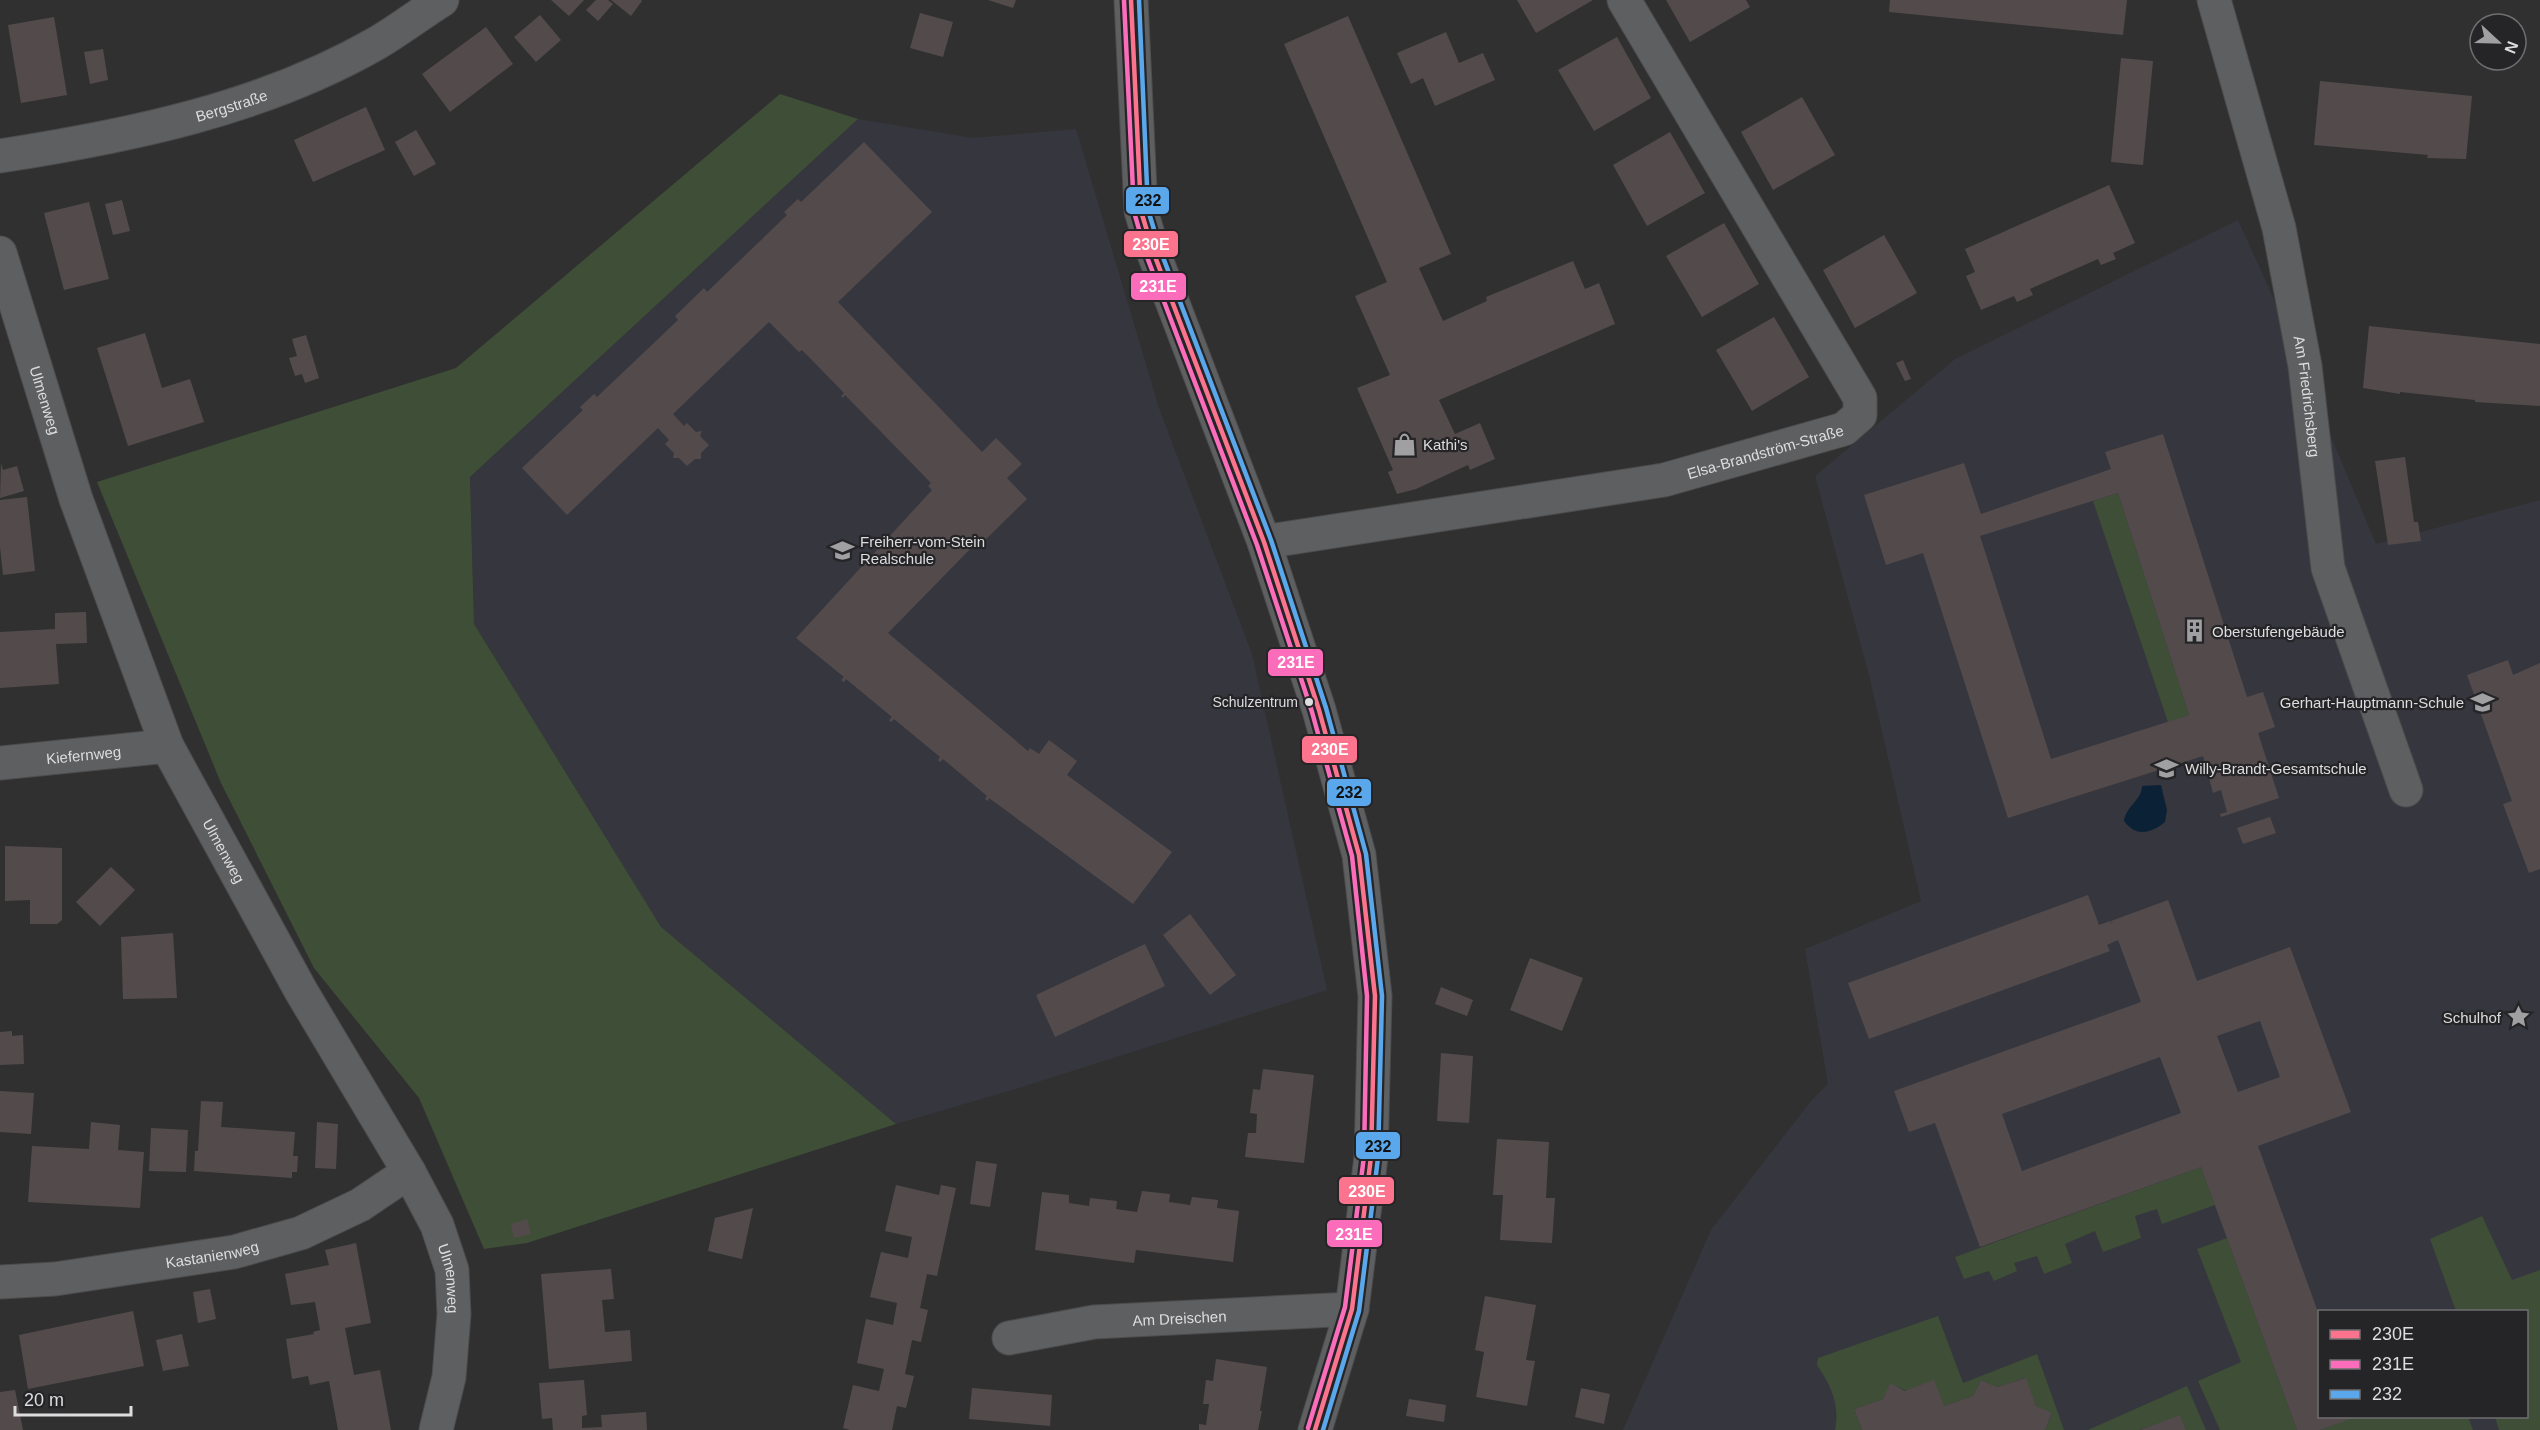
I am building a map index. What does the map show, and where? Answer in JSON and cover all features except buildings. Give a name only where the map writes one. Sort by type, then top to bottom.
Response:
[{"type":"street","name":"Bergstraße","points":[[0,156],[67,146],[192,118],[310,77],[378,43],[442,0]]},
{"type":"street","points":[[1131,0],[1141,211],[1154,254],[1264,542],[1319,710],[1356,844],[1364,902],[1375,996],[1371,1157],[1352,1309],[1314,1430]]},
{"type":"street","name":"Elsa-Brandström-Straße","points":[[1264,542],[1664,480],[1844,429],[1860,416],[1860,398],[1624,0]]},
{"type":"street","name":"Am Friedrichsberg","points":[[2214,0],[2279,228],[2305,366],[2328,568],[2406,790]]},
{"type":"street","name":"Ulmenweg","points":[[0,254],[76,499],[167,746],[301,991],[409,1172],[437,1224],[452,1270],[454,1314],[449,1377],[436,1430]]},
{"type":"street","name":"Kiefernweg","points":[[0,763],[167,746]]},
{"type":"street","name":"Kastanienweg","points":[[0,1282],[55,1280],[234,1252],[301,1233],[360,1205],[409,1172]]},
{"type":"street","name":"Am Dreischen","points":[[1009,1338],[1094,1322],[1352,1309]]},
{"type":"shaded area","name":"Freiherr-vom-Stein Realschule","points":[[858,119],[973,138],[1076,129],[1159,408],[1252,654],[1327,990],[1022,1087],[896,1124],[661,928],[474,624],[470,477]]},
{"type":"shaded area","name":"Willy-Brandt-Gesamtschule","points":[[2238,220],[2376,544],[2540,500],[2540,1430],[1623,1430],[1711,1230],[1811,1101],[1828,1084],[1805,949],[1921,901],[1869,675],[1815,476],[1955,359]]},
{"type":"green space","points":[[780,94],[858,119],[470,477],[474,624],[661,927],[896,1124],[527,1243],[484,1249],[419,1098],[314,968],[221,783],[97,482],[456,368]]},
{"type":"green space","points":[[2118,493],[2189,715],[2168,722],[2093,501]]},
{"type":"green space","points":[[2201,1167],[2215,1205],[2162,1224],[2157,1209],[2135,1216],[2141,1238],[2103,1252],[2095,1231],[2065,1244],[2072,1263],[2044,1274],[2037,1256],[2014,1263],[2017,1271],[1994,1281],[1989,1271],[1964,1279],[1955,1257]]},
{"type":"green space","points":[[2482,1216],[2512,1280],[2540,1270],[2540,1430],[2499,1430],[2495,1418],[2528,1418],[2528,1310],[2456,1310],[2430,1239]]},
{"type":"green space","points":[[2227,1238],[2297,1430],[2220,1430],[2198,1381],[2241,1362],[2197,1249]]},
{"type":"green space","points":[[1938,1316],[1963,1383],[2037,1354],[2064,1430],[2045,1430],[2052,1414],[2036,1406],[2025,1378],[1997,1387],[1981,1380],[1973,1396],[1944,1406],[1890,1384],[1883,1399],[1854,1409],[1862,1430],[1835,1430],[1835,1404],[1830,1388],[1817,1365],[1818,1358]]},
{"type":"green space","points":[[2187,1386],[2206,1430],[2186,1430],[2180,1416],[2139,1430],[2088,1430]]},
{"type":"green space","points":[[2352,1418],[2468,1418],[2473,1430],[2320,1430]]},
{"type":"water","points":[[2161,785],[2167,810],[2165,822],[2149,831],[2133,830],[2124,821],[2125,816],[2139,795],[2142,786]]},
{"type":"transit line","name":"231E","points":[[1124,0],[1134,212],[1147,257],[1257,545],[1312,712],[1352,856],[1367,996],[1364,1156],[1345,1307],[1308,1428]]},
{"type":"transit line","name":"230E","points":[[1131,0],[1141,211],[1154,254],[1264,542],[1319,710],[1359,855],[1375,996],[1371,1157],[1352,1309],[1315,1430]]},
{"type":"transit line","name":"232","points":[[1139,0],[1148,210],[1161,252],[1271,540],[1326,708],[1366,854],[1382,996],[1378,1158],[1359,1311],[1323,1430]]},
{"type":"place","name":"Kathi's","points":[[1405,444]]},
{"type":"place","name":"Freiherr-vom-Stein Realschule","points":[[842,550]]},
{"type":"place","name":"Oberstufengebäude","points":[[2194,631]]},
{"type":"place","name":"Schulzentrum","points":[[1309,702]]},
{"type":"place","name":"Gerhart-Hauptmann-Schule","points":[[2482,702]]},
{"type":"place","name":"Willy-Brandt-Gesamtschule","points":[[2167,768]]},
{"type":"place","name":"Schulhof","points":[[2519,1017]]}]
